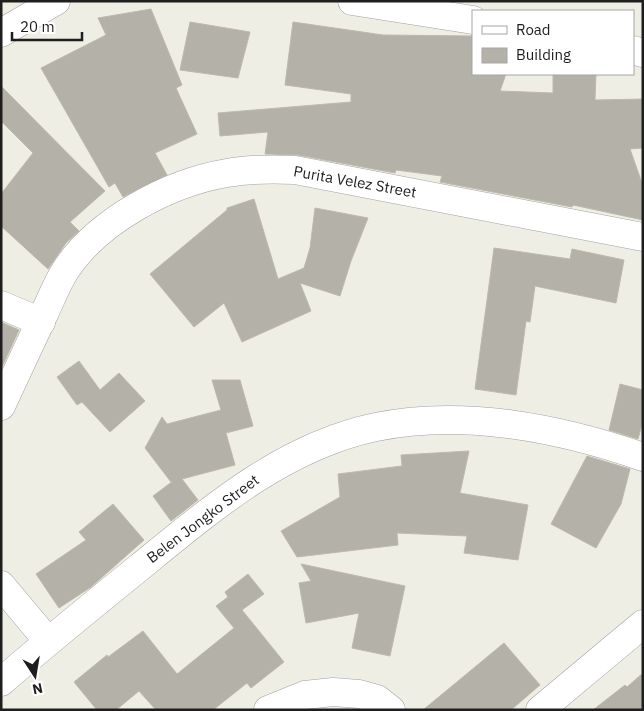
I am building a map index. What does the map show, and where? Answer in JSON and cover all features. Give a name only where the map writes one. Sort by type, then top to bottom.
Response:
[{"type":"street","points":[[1,33],[56,1]]},
{"type":"street","points":[[352,1],[417,6],[472,20]]},
{"type":"street","name":"Purita Velez Street","points":[[1,406],[63,273],[82,249],[106,226],[164,193],[196,180],[228,173],[261,170],[295,170],[643,238]]},
{"type":"street","points":[[1,305],[40,322]]},
{"type":"street","name":"Belen Jongko Street","points":[[1,682],[48,641],[236,491],[265,472],[308,449],[355,432],[375,427],[435,419],[476,421],[517,426],[568,436],[604,444],[643,457]]},
{"type":"street","points":[[1,585],[48,641]]},
{"type":"street","points":[[540,710],[643,624]]},
{"type":"street","points":[[268,710],[304,695],[333,692],[359,694],[377,699],[391,710]]},
{"type":"building","points":[[151,9],[182,85],[176,88],[197,134],[155,153],[167,175],[123,197],[115,183],[109,187],[41,68],[106,35],[98,18]]},
{"type":"building","points":[[190,22],[250,32],[238,78],[180,70]]},
{"type":"building","points":[[293,22],[383,35],[472,36],[472,75],[506,75],[500,91],[553,93],[553,75],[596,75],[595,100],[643,99],[643,148],[630,149],[643,186],[643,220],[573,205],[572,207],[440,182],[442,176],[396,170],[395,173],[298,155],[265,154],[268,132],[220,136],[218,113],[351,102],[351,94],[285,85]]},
{"type":"building","points":[[1,86],[105,191],[70,222],[79,231],[66,243],[48,269],[1,226],[1,194],[33,153],[1,121]]},
{"type":"building","points":[[254,199],[278,279],[304,268],[310,248],[315,208],[368,218],[340,296],[300,283],[311,311],[242,342],[224,303],[194,327],[150,274],[227,210],[227,208]]},
{"type":"building","points":[[494,248],[570,259],[572,249],[624,260],[616,303],[535,286],[530,322],[526,321],[516,395],[475,389]]},
{"type":"building","points":[[1,322],[19,330],[1,369]]},
{"type":"building","points":[[79,361],[100,390],[119,373],[145,401],[110,432],[82,402],[77,405],[57,377]]},
{"type":"building","points":[[212,380],[240,380],[253,426],[226,433],[235,465],[182,479],[198,500],[171,521],[153,496],[173,481],[171,482],[145,448],[162,417],[167,424],[221,410]]},
{"type":"building","points":[[620,384],[643,390],[643,421],[638,439],[609,430]]},
{"type":"building","points":[[469,451],[460,493],[528,505],[518,560],[464,553],[467,536],[397,533],[398,545],[297,557],[281,531],[340,497],[338,474],[402,466],[401,455]]},
{"type":"building","points":[[587,456],[630,469],[621,504],[596,548],[551,524]]},
{"type":"building","points":[[113,504],[144,540],[91,587],[59,608],[36,574],[86,540],[79,532]]},
{"type":"building","points":[[301,564],[405,586],[390,656],[352,648],[359,613],[306,623],[299,583],[311,581]]},
{"type":"building","points":[[248,574],[264,594],[242,610],[284,662],[251,688],[247,683],[213,710],[156,710],[139,691],[116,710],[97,710],[74,682],[107,655],[108,657],[143,631],[177,674],[234,628],[216,606],[228,597],[225,592]]},
{"type":"building","points":[[504,643],[540,685],[511,710],[423,710]]},
{"type":"building","points":[[643,673],[643,710],[593,710],[625,685],[627,687]]}]
